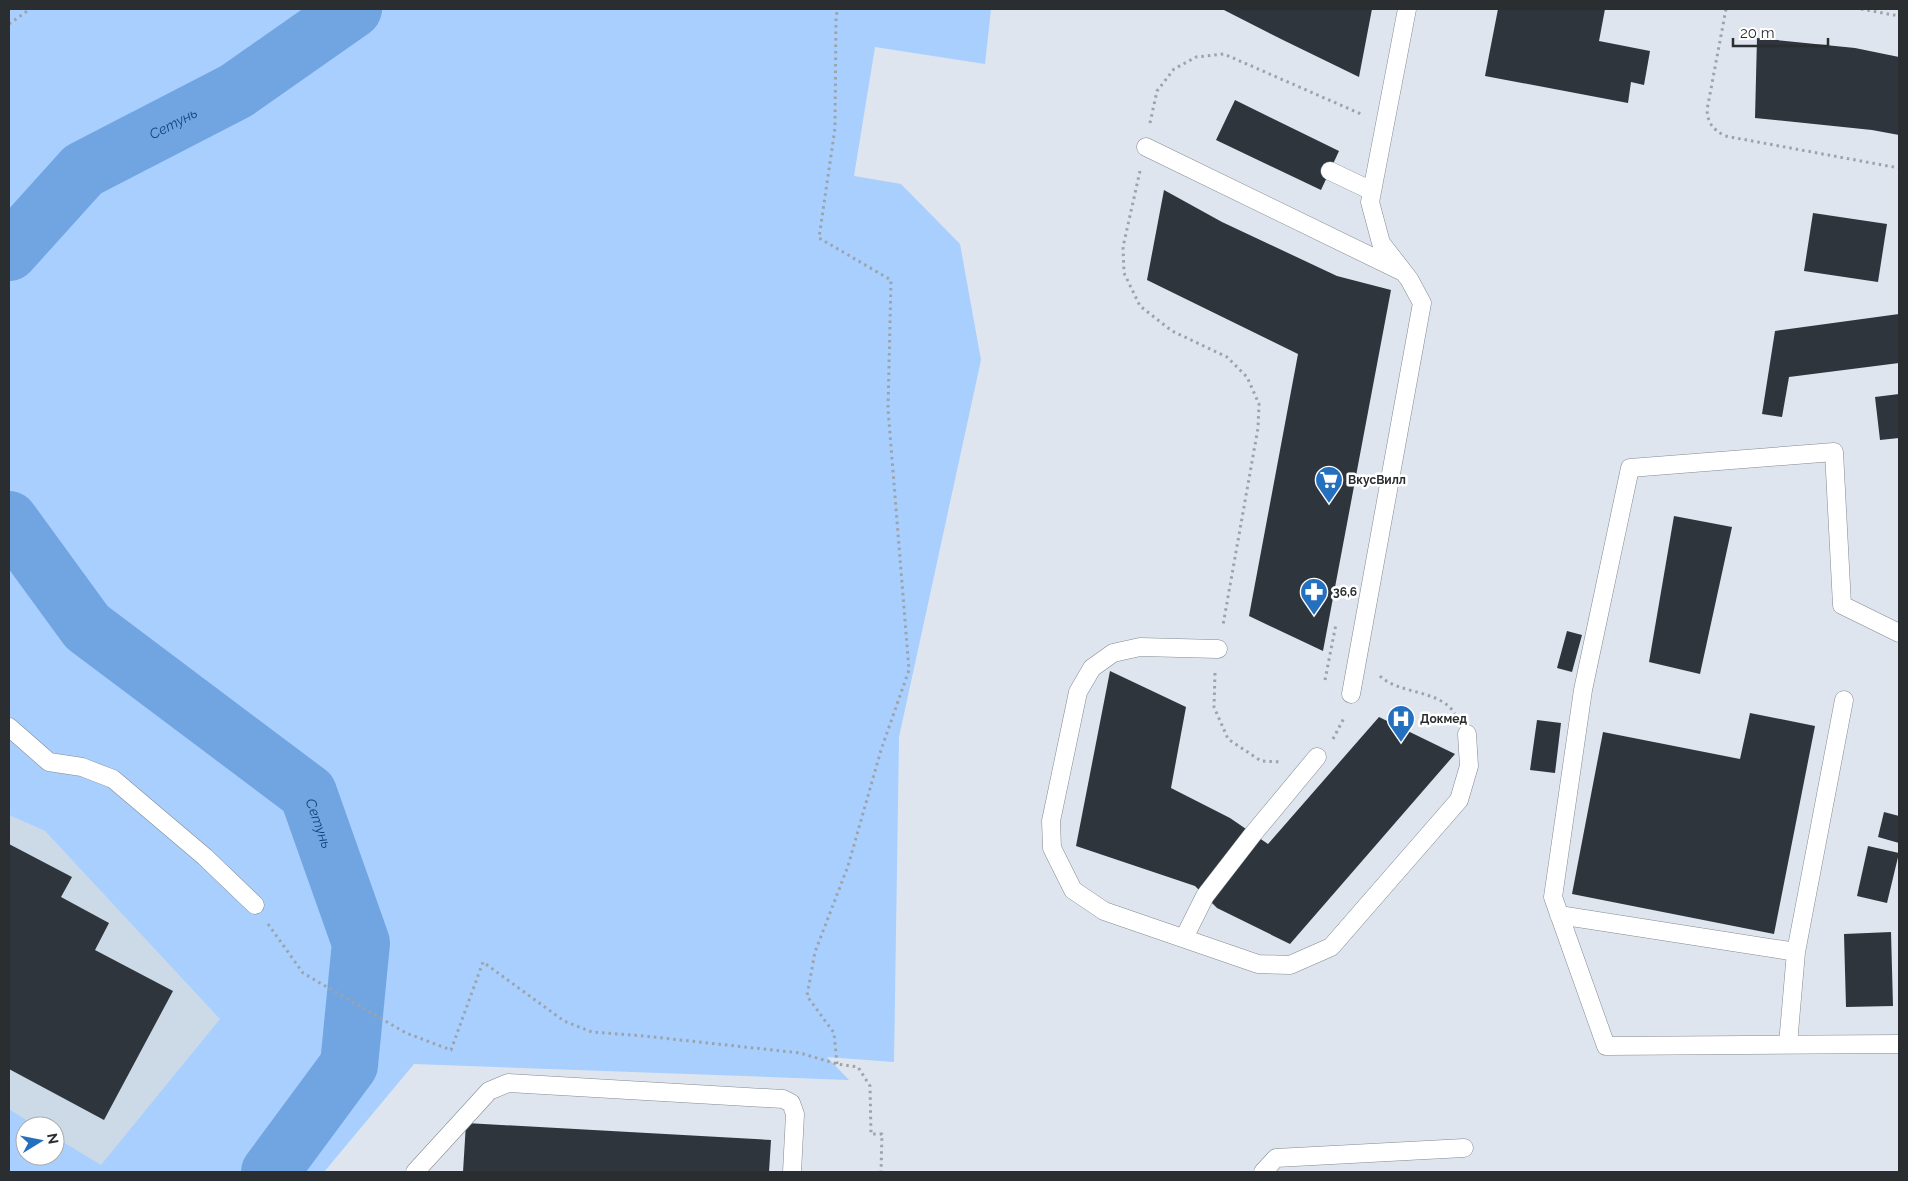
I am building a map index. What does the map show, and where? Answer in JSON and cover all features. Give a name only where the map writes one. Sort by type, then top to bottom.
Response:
[{"type":"lane","points":[[1351,694],[1422,303],[1405,273],[1382,243],[1370,202],[1407,9]]},
{"type":"lane","points":[[1146,147],[1405,273]]},
{"type":"lane","points":[[1330,170],[1372,191]]},
{"type":"lane","points":[[1899,634],[1842,605],[1834,452],[1630,468],[1583,690],[1553,897],[1606,1046],[1899,1044]]},
{"type":"lane","points":[[1218,649],[1140,647],[1113,653],[1092,668],[1078,692],[1051,821],[1052,848],[1073,890],[1104,911],[1258,964],[1290,965],[1331,947],[1459,800],[1469,766],[1467,734]]},
{"type":"lane","points":[[1788,1044],[1796,952],[1844,700]]},
{"type":"lane","points":[[9,727],[49,762],[82,767],[113,779],[206,857],[255,905]]},
{"type":"lane","points":[[1184,938],[1205,896],[1253,834],[1317,757]]},
{"type":"lane","points":[[1559,915],[1796,952]]},
{"type":"lane","points":[[415,1172],[489,1091],[508,1083],[783,1099],[791,1103],[795,1114],[792,1172]]},
{"type":"lane","points":[[1263,1172],[1276,1158],[1464,1148]]},
{"type":"path","points":[[9,24],[30,9]]},
{"type":"path","points":[[837,1064],[834,1033],[807,996],[815,952],[848,866],[881,750],[909,670],[888,409],[891,280],[819,238],[835,128],[836,16],[838,9]]},
{"type":"path","points":[[1726,9],[1707,110],[1708,121],[1714,130],[1725,136],[1899,168]]},
{"type":"path","points":[[1861,9],[1899,16]]},
{"type":"path","points":[[1351,694],[1344,721],[1335,737],[1317,757],[1299,763],[1261,761],[1228,739],[1214,707],[1215,667],[1258,428],[1259,404],[1247,377],[1227,358],[1172,332],[1140,306],[1124,273],[1123,247],[1157,91],[1174,69],[1196,56],[1224,54],[1385,125]]},
{"type":"path","points":[[1359,650],[1382,678],[1404,689],[1432,697],[1452,709],[1467,734]]},
{"type":"path","points":[[255,905],[303,973],[406,1033],[451,1050],[483,962],[564,1020],[592,1032],[800,1053],[837,1064],[858,1066],[870,1086],[871,1134],[882,1134],[881,1172]]},
{"type":"shaded area","points":[[9,9],[991,9],[985,64],[875,47],[854,176],[901,184],[960,244],[981,360],[899,737],[894,1062],[827,1057],[849,1080],[414,1064],[324,1172],[9,1172],[9,1109],[20,1116],[15,1116],[15,1166],[65,1166],[65,1143],[101,1165],[220,1019],[45,831],[9,815]]},
{"type":"shaded area","points":[[9,815],[45,831],[221,1019],[101,1166],[65,1143],[65,1116],[20,1116],[9,1109]]},
{"type":"building","points":[[1222,9],[1372,9],[1359,77],[1283,40]]},
{"type":"building","points":[[1498,9],[1605,9],[1599,41],[1650,51],[1644,85],[1631,82],[1628,103],[1485,76]]},
{"type":"building","points":[[1757,38],[1855,48],[1899,57],[1899,135],[1872,130],[1755,118]]},
{"type":"building","points":[[1235,100],[1339,151],[1321,190],[1216,140]]},
{"type":"building","points":[[1164,190],[1222,222],[1337,276],[1391,290],[1323,651],[1249,616],[1298,354],[1147,280]]},
{"type":"building","points":[[1813,213],[1887,224],[1878,282],[1804,271]]},
{"type":"building","points":[[1899,314],[1899,363],[1789,377],[1782,417],[1762,414],[1775,331]]},
{"type":"building","points":[[1899,394],[1899,438],[1880,440],[1875,397]]},
{"type":"building","points":[[1674,516],[1732,527],[1700,674],[1649,662]]},
{"type":"building","points":[[1567,631],[1582,635],[1572,672],[1557,668]]},
{"type":"building","points":[[1110,671],[1186,707],[1171,788],[1230,818],[1268,844],[1379,717],[1455,754],[1290,944],[1217,908],[1195,886],[1076,846]]},
{"type":"building","points":[[1750,713],[1815,726],[1774,934],[1572,894],[1603,732],[1740,759]]},
{"type":"building","points":[[1537,720],[1561,723],[1555,773],[1530,770]]},
{"type":"building","points":[[1884,812],[1899,816],[1899,843],[1878,837]]},
{"type":"building","points":[[9,844],[72,877],[61,897],[109,923],[95,950],[173,991],[104,1120],[9,1069]]},
{"type":"building","points":[[1868,846],[1899,853],[1887,903],[1857,896]]},
{"type":"building","points":[[1891,932],[1893,1006],[1846,1007],[1844,934]]},
{"type":"building","points":[[466,1123],[771,1140],[769,1172],[463,1172]]},
{"type":"waterway","name":"Сетунь","points":[[9,252],[83,170],[236,91],[353,9]]},
{"type":"waterway","name":"Сетунь","points":[[9,520],[87,627],[308,793],[361,943],[349,1065],[270,1172]]},
{"type":"place","name":"ВкусВилл","points":[[1329,504]]},
{"type":"place","name":"36,6","points":[[1314,616]]},
{"type":"place","name":"Докмед","points":[[1401,743]]}]
